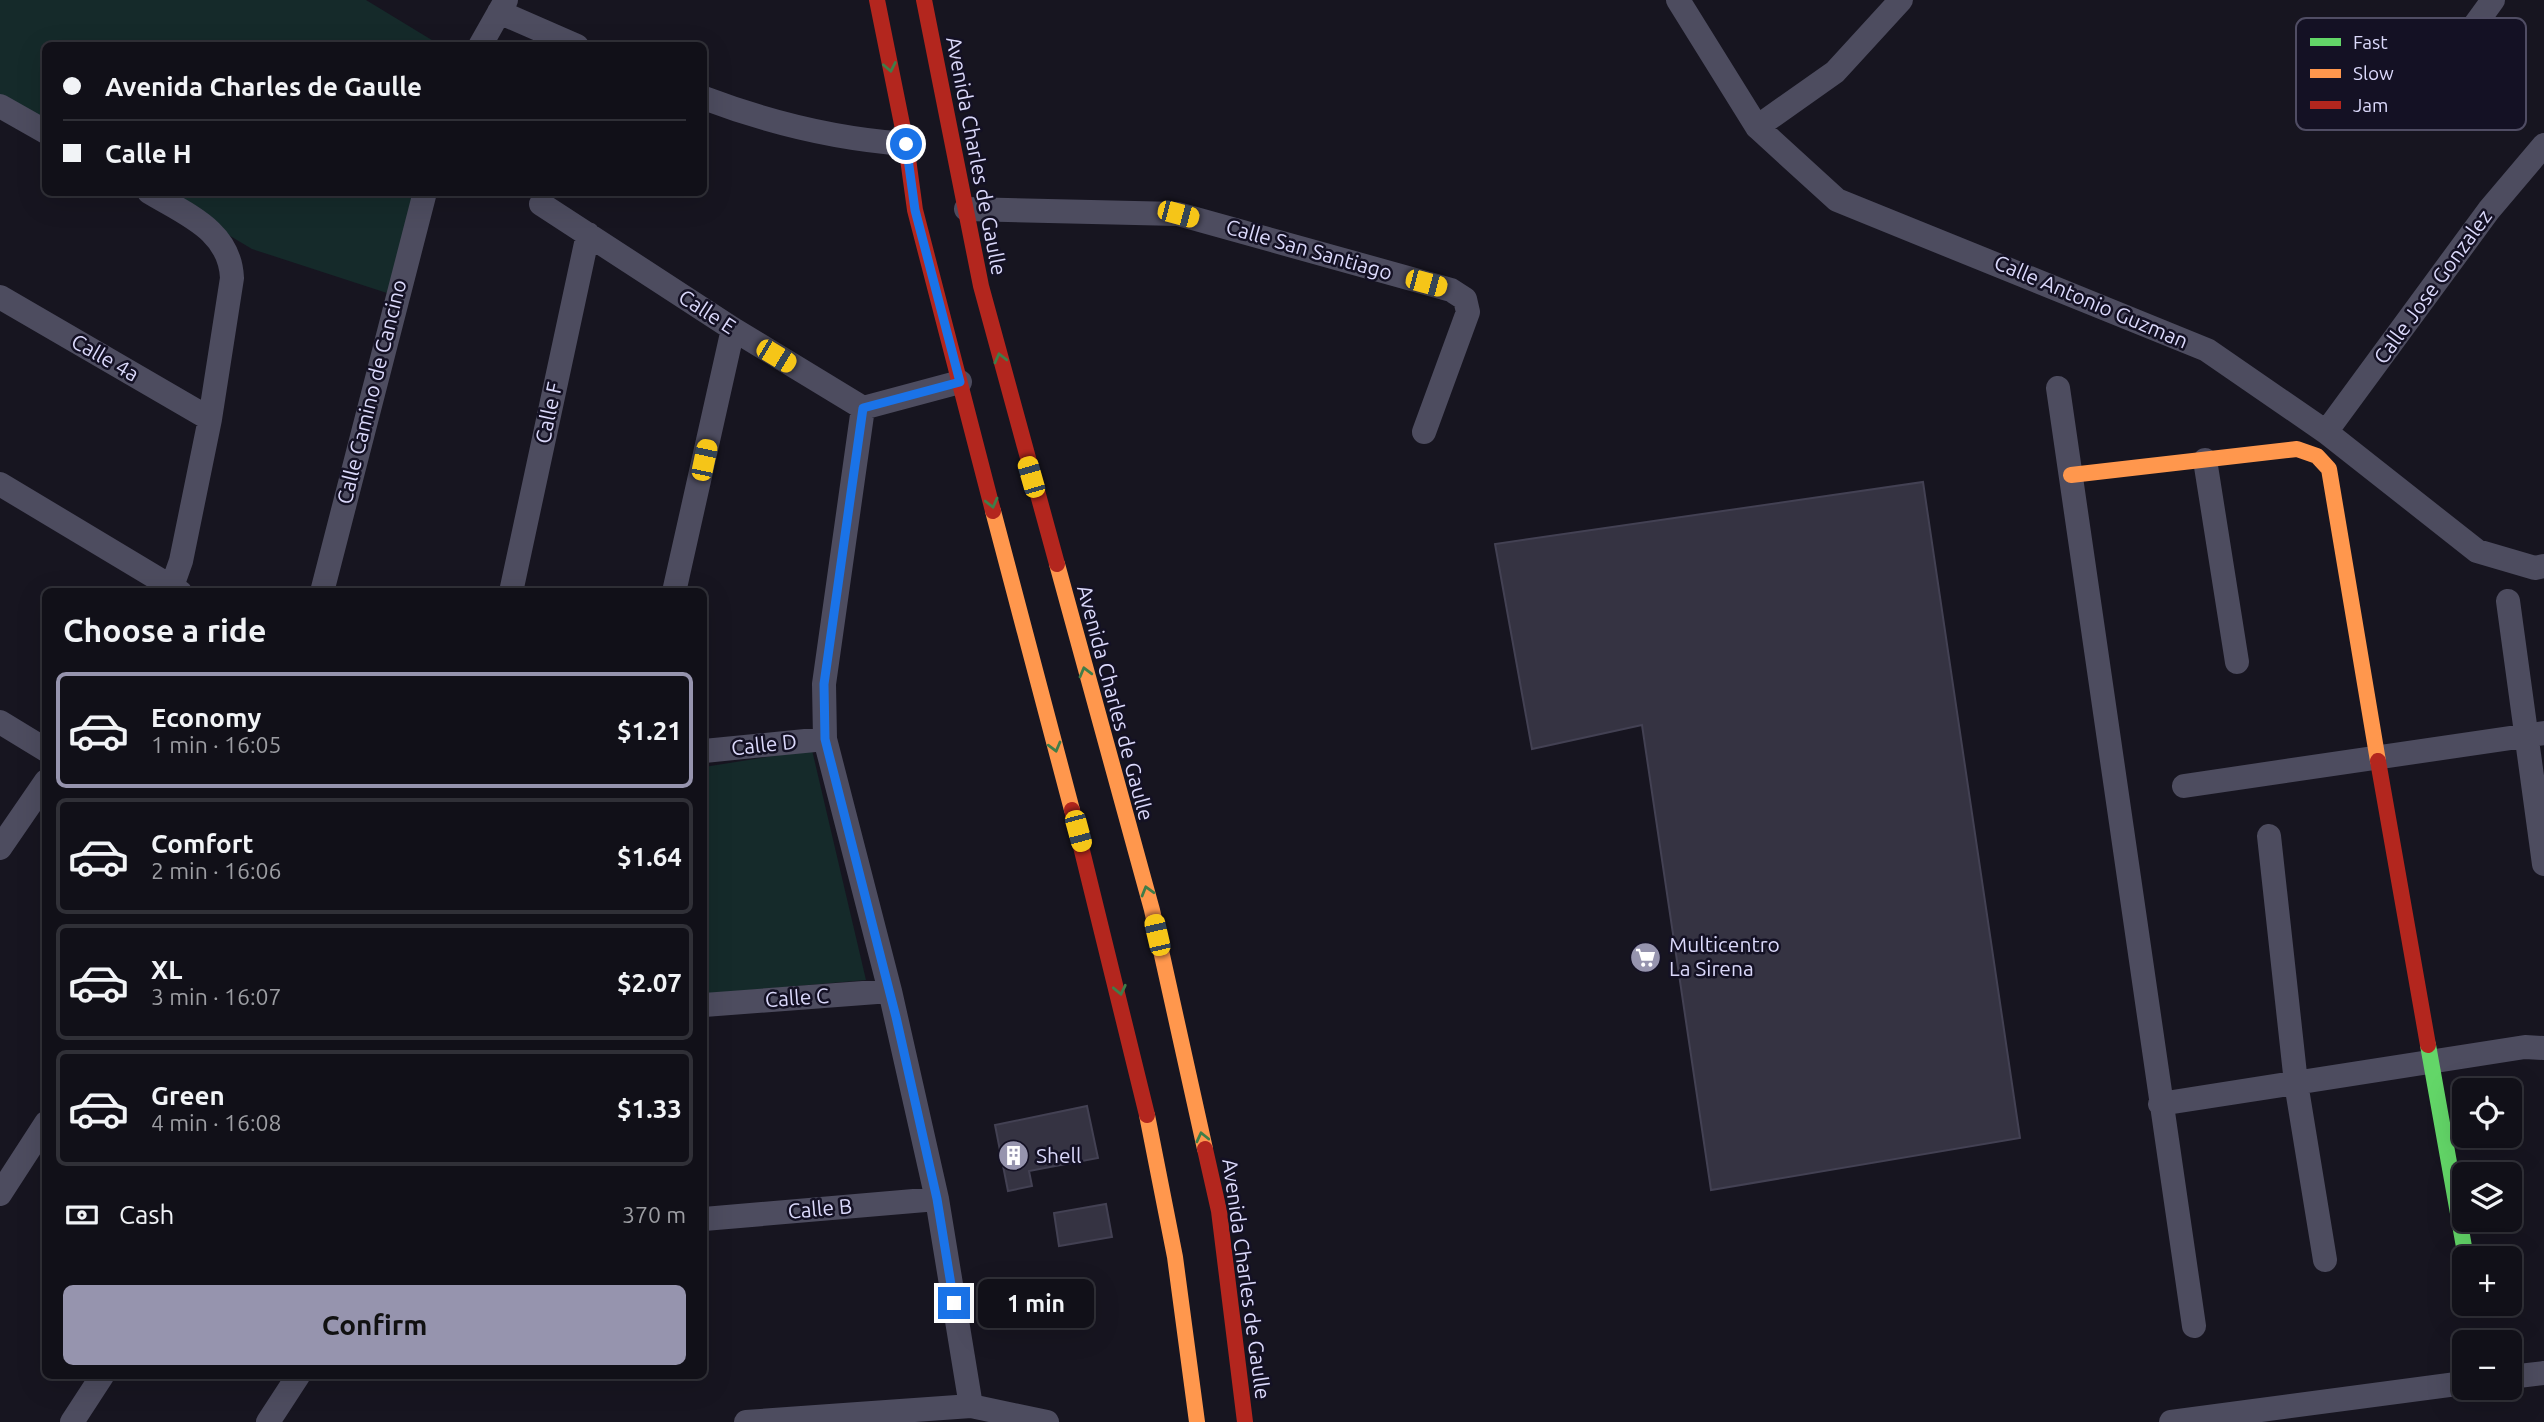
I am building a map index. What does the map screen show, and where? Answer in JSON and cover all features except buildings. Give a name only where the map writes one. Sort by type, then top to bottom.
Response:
[{"type":"main road","points":[[877,0],[906,144],[915,210],[1118,985],[1160,1178],[1188,1335],[1196,1422]]},
{"type":"main road","name":"Avenida Charles de Gaulle","points":[[924,0],[960,194],[966,209],[981,286],[1011,403],[1031,500],[1152,910],[1219,1211],[1246,1421]]},
{"type":"main road","points":[[960,382],[996,426],[1011,403]]},
{"type":"main road","points":[[983,466],[985,454],[991,447]]},
{"type":"main road","points":[[2071,475],[2297,449],[2317,456],[2329,470],[2464,1246]]},
{"type":"street","name":"Calle Antonio Guzman","points":[[1678,0],[1757,127],[1837,200],[2207,350],[2326,432],[2477,551],[2535,568],[2544,566]]},
{"type":"street","points":[[1757,127],[1835,72],[1901,0]]},
{"type":"street","points":[[2480,18],[2493,0]]},
{"type":"street","points":[[482,42],[503,6],[570,42]]},
{"type":"street","points":[[707,99],[768,122],[857,141],[906,144]]},
{"type":"street","points":[[0,106],[42,130]]},
{"type":"street","name":"Calle Jose Gonzalez","points":[[2326,432],[2488,210],[2544,145]]},
{"type":"street","points":[[156,196],[203,224],[217,236],[226,249],[232,278],[210,419],[174,588]]},
{"type":"street","name":"Calle Camino de Cancino","points":[[323,588],[424,196]]},
{"type":"street","name":"Calle E","points":[[541,204],[733,330],[863,408]]},
{"type":"street","name":"Calle San Santiago","points":[[966,209],[1178,214],[1451,290],[1465,299],[1468,312],[1424,432]]},
{"type":"street","name":"Calle F","points":[[512,588],[587,234]]},
{"type":"street","name":"Calle 4a","points":[[0,297],[210,419]]},
{"type":"street","points":[[675,588],[733,330]]},
{"type":"street","points":[[960,382],[863,408],[824,684],[825,739],[890,991],[937,1199],[971,1406]]},
{"type":"street","points":[[2058,388],[2194,1326]]},
{"type":"street","points":[[2205,460],[2237,662]]},
{"type":"street","points":[[0,484],[171,588]]},
{"type":"street","points":[[2508,601],[2536,735],[2544,864]]},
{"type":"street","points":[[0,722],[42,748]]},
{"type":"street","points":[[2183,786],[2536,735]]},
{"type":"street","name":"Calle D","points":[[707,751],[825,739]]},
{"type":"street","points":[[0,848],[42,787]]},
{"type":"street","points":[[2269,836],[2296,1083],[2325,1260]]},
{"type":"street","name":"Calle C","points":[[707,1005],[890,991]]},
{"type":"street","points":[[2160,1104],[2525,1047],[2544,1048]]},
{"type":"street","points":[[0,1194],[42,1129]]},
{"type":"street","name":"Calle B","points":[[707,1219],[937,1199]]},
{"type":"street","points":[[2522,1376],[2544,1373]]},
{"type":"street","points":[[72,1422],[100,1379]]},
{"type":"street","points":[[268,1422],[296,1379]]},
{"type":"street","points":[[2171,1422],[2452,1385]]},
{"type":"street","points":[[746,1422],[971,1406],[1047,1422]]},
{"type":"green space","points":[[0,0],[366,0],[435,42],[42,42],[42,123],[0,98]]},
{"type":"green space","points":[[163,196],[418,196],[390,294],[252,249]]},
{"type":"green space","points":[[812,750],[866,980],[707,994],[707,767]]},
{"type":"traffic: fast","points":[[2428,1045],[2464,1246]]},
{"type":"traffic: slow","points":[[2071,475],[2297,449],[2317,456],[2329,469],[2378,761]]},
{"type":"traffic: slow","points":[[993,511],[1072,810]]},
{"type":"traffic: slow","points":[[1057,564],[1152,910],[1205,1149]]},
{"type":"traffic: slow","points":[[1147,1115],[1175,1257],[1197,1422]]},
{"type":"traffic: jam","points":[[877,0],[906,144],[915,210],[993,511]]},
{"type":"traffic: jam","points":[[924,0],[981,286],[1057,564]]},
{"type":"traffic: jam","points":[[2378,761],[2428,1045]]},
{"type":"traffic: jam","points":[[1072,810],[1147,1115]]},
{"type":"traffic: jam","points":[[1205,1149],[1219,1211],[1245,1422]]},
{"type":"place","name":"Multicentro La Sirena","points":[[1646,957]]},
{"type":"place","name":"Shell","points":[[1013,1156]]},
{"type":"route","points":[[906,144],[915,210],[960,382],[863,408],[824,684],[825,739],[896,1017],[937,1199],[954,1303]]}]
